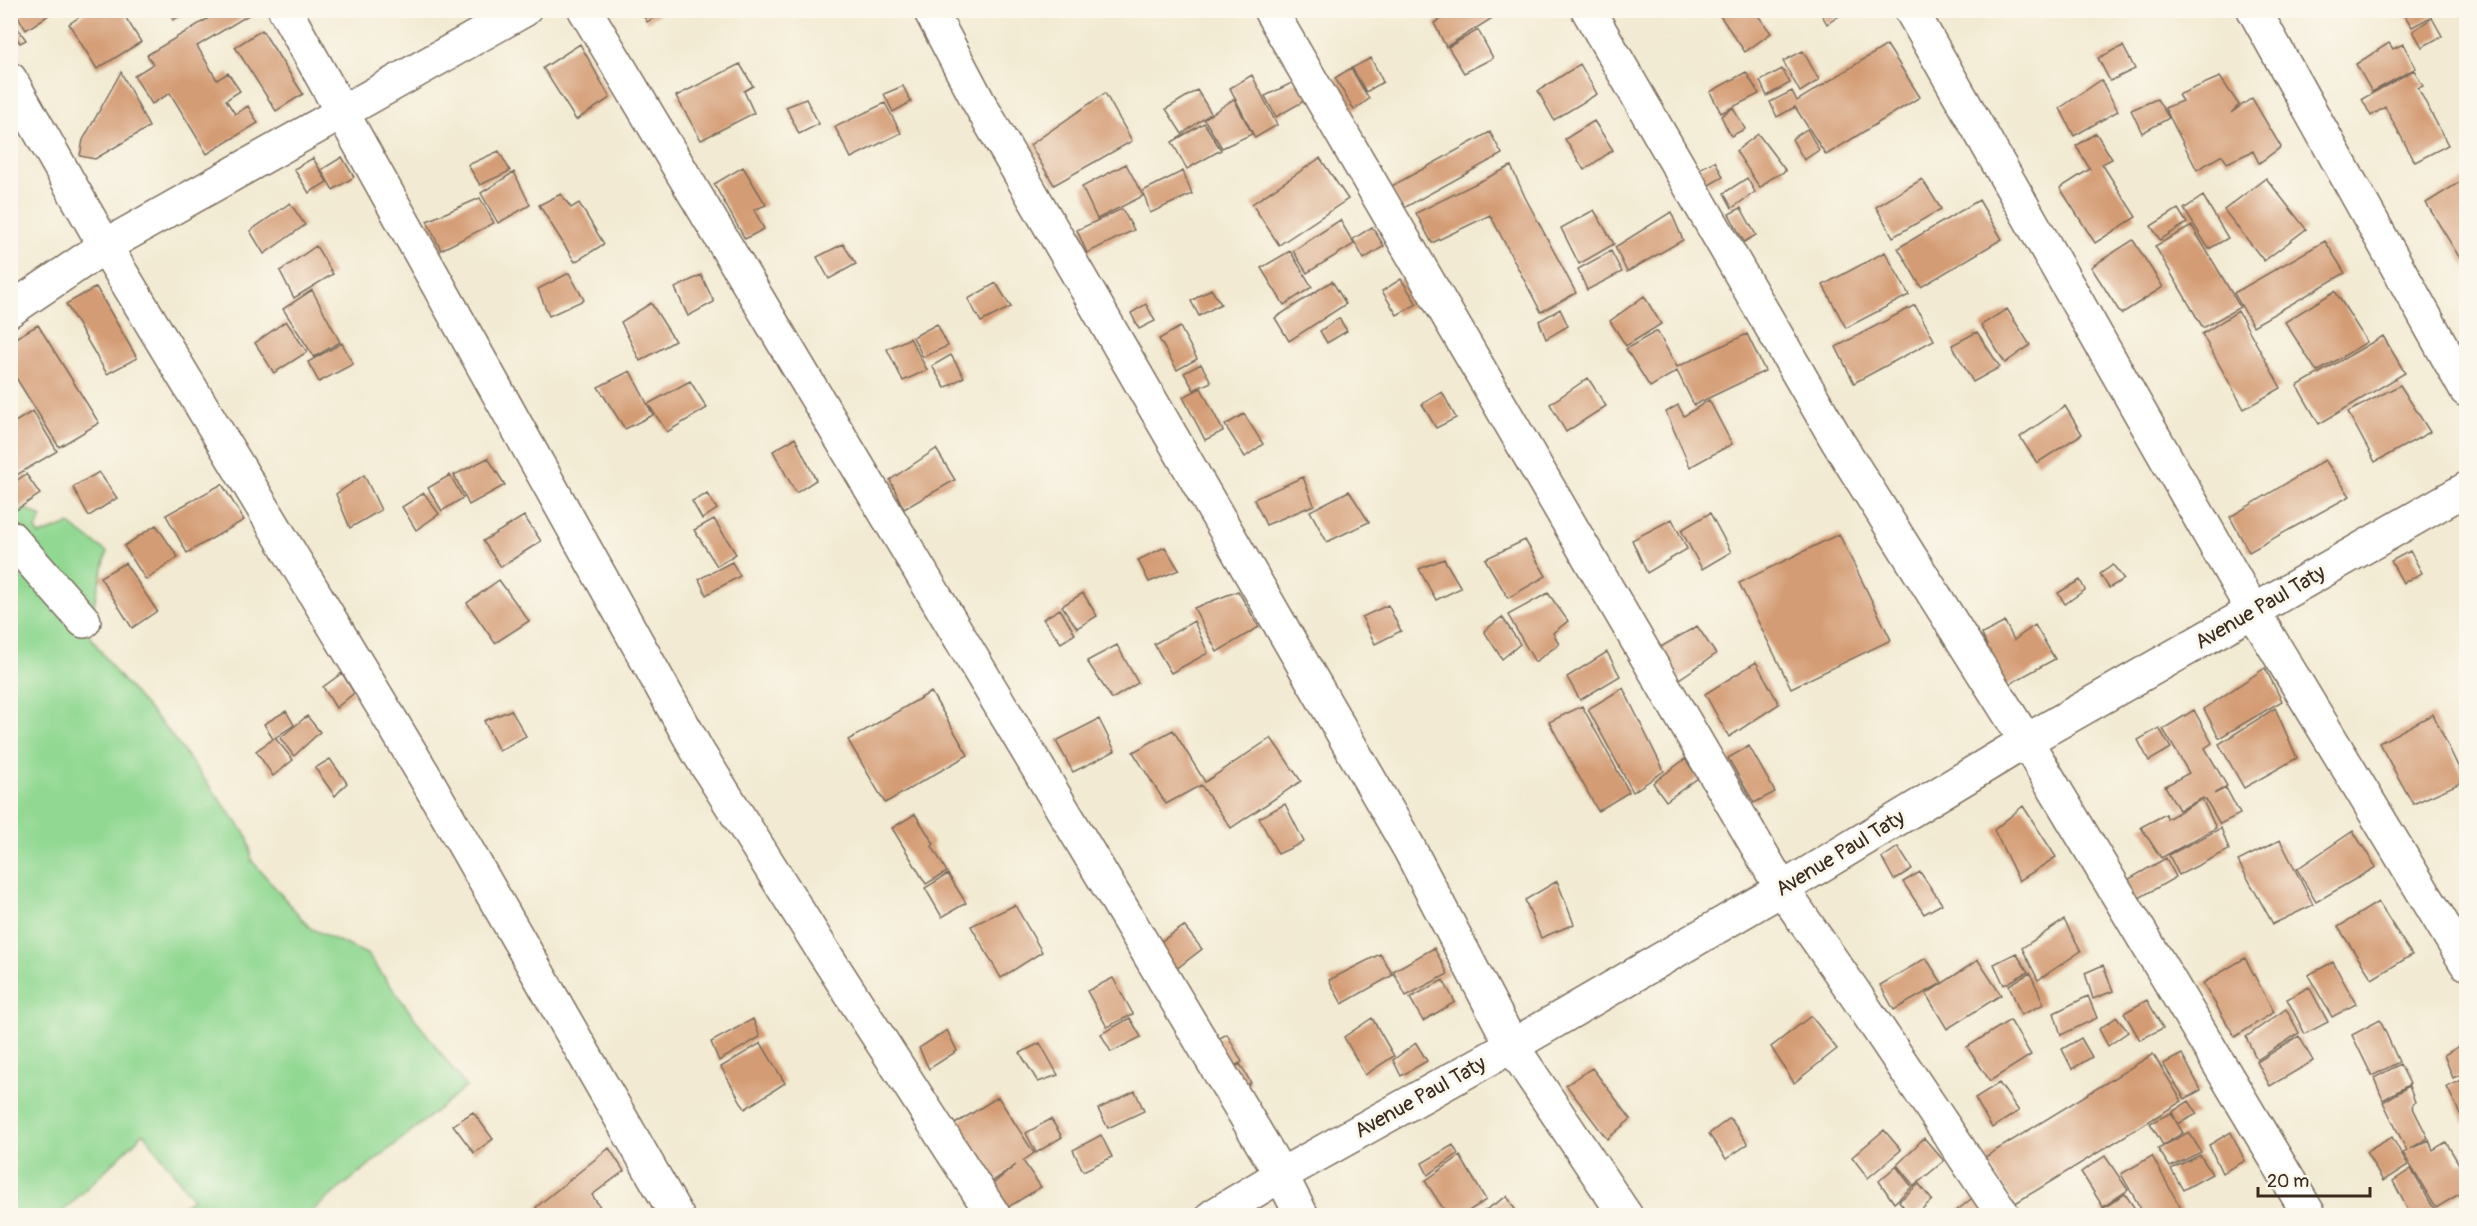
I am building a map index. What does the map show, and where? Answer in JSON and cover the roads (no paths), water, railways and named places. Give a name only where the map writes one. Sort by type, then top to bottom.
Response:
[{"type":"street","points":[[285,10],[698,752],[823,951],[994,1215]]},
{"type":"street","points":[[10,310],[105,246],[524,10]]},
{"type":"street","points":[[585,10],[1281,1175],[1302,1215]]},
{"type":"street","points":[[930,10],[978,100],[1409,848],[1512,1046],[1626,1215]]},
{"type":"street","points":[[1270,10],[1782,889],[2004,1215]]},
{"type":"street","points":[[1588,10],[1838,442],[2026,741],[2310,1215]]},
{"type":"street","points":[[1911,10],[2253,611],[2466,963]]},
{"type":"street","points":[[2254,10],[2466,390]]},
{"type":"street","points":[[10,79],[105,246],[418,764],[677,1215]]},
{"type":"street","name":"Avenue Paul Taty","points":[[1213,1215],[1512,1046],[1782,889],[2026,741],[2466,489]]},
{"type":"street","points":[[10,537],[84,621]]}]
